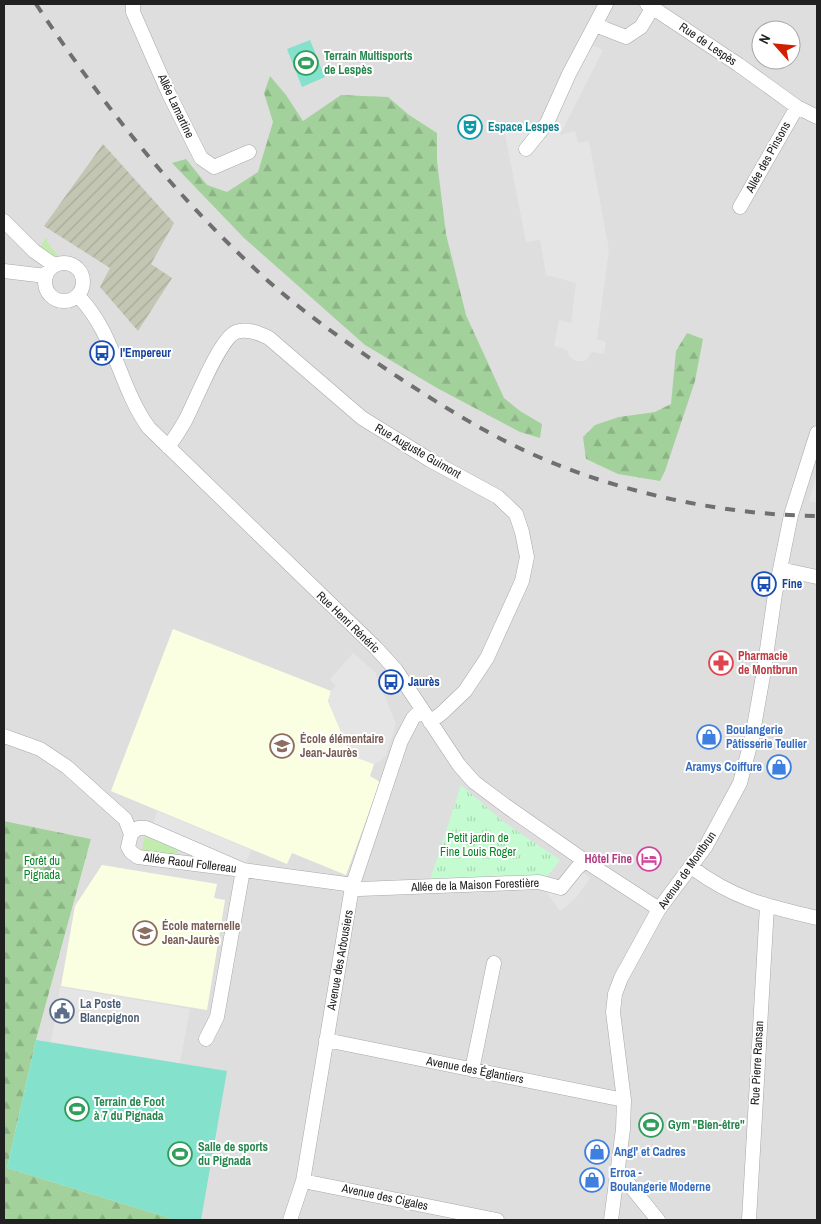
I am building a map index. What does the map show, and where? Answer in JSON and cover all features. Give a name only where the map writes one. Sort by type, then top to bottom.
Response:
[{"type":"street","name":"Allée Lamartine","points":[[133,4],[133,12],[169,94],[201,158],[214,167],[248,152]]},
{"type":"street","points":[[526,149],[546,123],[569,74],[606,4]]},
{"type":"street","points":[[595,25],[626,37],[641,27],[650,5]]},
{"type":"street","name":"Rue de Lespès","points":[[650,5],[739,65],[796,107],[817,117]]},
{"type":"street","name":"Allée des Pinsons","points":[[740,207],[796,107]]},
{"type":"street","points":[[4,220],[50,270]]},
{"type":"street","points":[[4,271],[50,270],[66,262],[78,267],[84,278],[82,291],[78,296],[66,301],[54,299],[46,289],[50,270]]},
{"type":"street","name":"Rue Henri Rénéric","points":[[78,296],[103,329],[139,414],[149,428],[376,648],[396,670],[459,765],[474,782],[585,861],[658,909]]},
{"type":"street","name":"Rue Auguste Guimont","points":[[168,447],[185,421],[229,336],[237,332],[252,331],[269,338],[362,418],[430,460],[498,497],[516,514],[527,557],[522,581],[482,664],[465,691],[430,722]]},
{"type":"street","name":"Avenue de Montbrun","points":[[610,1220],[623,1129],[624,1100],[612,1012],[615,994],[620,978],[658,909],[706,846],[740,783],[752,738],[780,569],[791,516],[817,433]]},
{"type":"street","points":[[780,569],[817,577]]},
{"type":"street","name":"Avenue des Arbousiers","points":[[290,1220],[303,1181],[352,888],[401,741],[414,718],[422,710]]},
{"type":"street","points":[[4,736],[40,749],[67,767],[125,819],[131,834]]},
{"type":"street","name":"Allée Raoul Follereau","points":[[243,870],[146,828],[138,828],[131,834],[128,847],[138,857],[346,884],[352,888]]},
{"type":"street","name":"Allée de la Maison Forestière","points":[[352,888],[368,889],[539,882],[561,888],[585,861]]},
{"type":"street","points":[[691,867],[722,889],[767,906],[817,918]]},
{"type":"street","name":"Allée Raoul Follereau","points":[[206,1039],[217,1017],[235,904],[243,870]]},
{"type":"street","name":"Rue Pierre Ransan","points":[[749,1220],[767,906]]},
{"type":"street","points":[[472,1070],[494,963]]},
{"type":"street","name":"Avenue des Églantiers","points":[[326,1040],[624,1100]]},
{"type":"street","points":[[616,1172],[624,1178],[658,1220]]},
{"type":"street","name":"Avenue des Cigales","points":[[303,1181],[497,1220]]},
{"type":"shaded area","points":[[4,4],[817,4],[817,1220],[176,1220],[7,1168],[36,1040],[91,839],[4,821]]},
{"type":"shaded area","points":[[585,42],[603,50],[560,135],[575,131],[578,143],[589,141],[609,250],[597,339],[606,342],[604,354],[592,352],[585,361],[576,361],[570,357],[567,350],[554,346],[559,320],[571,323],[576,283],[546,275],[540,240],[526,242],[504,129],[547,123]]},
{"type":"shaded area","points":[[103,144],[174,223],[151,264],[172,278],[138,331],[100,287],[110,268],[44,226]]},
{"type":"shaded area","points":[[817,473],[817,503],[809,501]]},
{"type":"shaded area","name":"École élémentaire Jean-Jaurès","points":[[173,629],[331,691],[328,701],[351,755],[374,764],[370,776],[380,782],[346,875],[292,853],[287,864],[111,791]]},
{"type":"shaded area","points":[[353,653],[375,672],[396,724],[386,755],[381,761],[374,764],[351,756],[328,701],[331,691],[336,686],[330,679]]},
{"type":"shaded area","points":[[157,811],[251,850],[243,870],[151,830]]},
{"type":"shaded area","name":"École maternelle Jean-Jaurès","points":[[102,865],[217,884],[214,898],[225,900],[207,1010],[61,986],[75,906]]},
{"type":"shaded area","points":[[577,868],[590,878],[576,898],[560,911],[539,882],[561,887]]},
{"type":"shaded area","points":[[60,987],[190,1009],[180,1063],[51,1042]]},
{"type":"green space","name":"Terrain Multisports de Lespès","points":[[310,40],[325,77],[302,87],[287,49]]},
{"type":"green space","points":[[270,76],[286,95],[303,121],[341,95],[388,97],[409,115],[437,133],[437,161],[446,234],[466,315],[504,398],[520,411],[542,424],[540,438],[520,432],[437,388],[365,345],[244,238],[172,163],[186,159],[207,185],[227,192],[258,172],[273,122],[264,93]]},
{"type":"green space","points":[[46,237],[48,238],[47,242],[59,257],[55,258],[39,250]]},
{"type":"green space","points":[[687,333],[703,339],[695,381],[660,481],[618,474],[586,459],[583,437],[595,425],[619,417],[655,412],[671,404],[676,351]]},
{"type":"green space","name":"Petit jardin de Fine Louis Roger","points":[[461,785],[505,823],[560,860],[546,878],[430,880]]},
{"type":"green space","name":"Forêt du Pignada","points":[[4,821],[91,839],[36,1040],[7,1168],[176,1220],[4,1220]]},
{"type":"green space","points":[[145,836],[178,850],[176,858],[141,853]]},
{"type":"green space","points":[[36,1040],[227,1071],[201,1220],[176,1220],[7,1168]]},
{"type":"railway","points":[[36,4],[85,74],[137,142],[164,175],[222,237],[288,298],[344,340],[401,379],[508,443],[546,460],[611,483],[679,501],[714,507],[783,515],[817,516]]},
{"type":"place","name":"Terrain Multisports de Lespès","points":[[306,63]]},
{"type":"place","name":"Espace Lespes","points":[[470,127]]},
{"type":"place","name":"l'Empereur","points":[[102,353]]},
{"type":"place","name":"Fine","points":[[764,584]]},
{"type":"place","name":"Pharmacie de Montbrun","points":[[721,663]]},
{"type":"place","name":"Jaurès","points":[[391,682]]},
{"type":"place","name":"Boulangerie Pâtisserie Teulier","points":[[709,737]]},
{"type":"place","name":"École élémentaire Jean-Jaurès","points":[[282,746]]},
{"type":"place","name":"Aramys Coiffure","points":[[779,767]]},
{"type":"place","name":"Hôtel Fine","points":[[649,859]]},
{"type":"place","name":"École maternelle Jean-Jaurès","points":[[145,933]]},
{"type":"place","name":"La Poste Blancpignon","points":[[62,1011]]},
{"type":"place","name":"Terrain de Foot à 7 du Pignada","points":[[77,1109]]},
{"type":"place","name":"Gym \"Bien-être\"","points":[[651,1125]]},
{"type":"place","name":"Angl' et Cadres","points":[[597,1152]]},
{"type":"place","name":"Salle de sports du Pignada","points":[[180,1154]]},
{"type":"place","name":"Erroa - Boulangerie Moderne","points":[[592,1180]]}]
